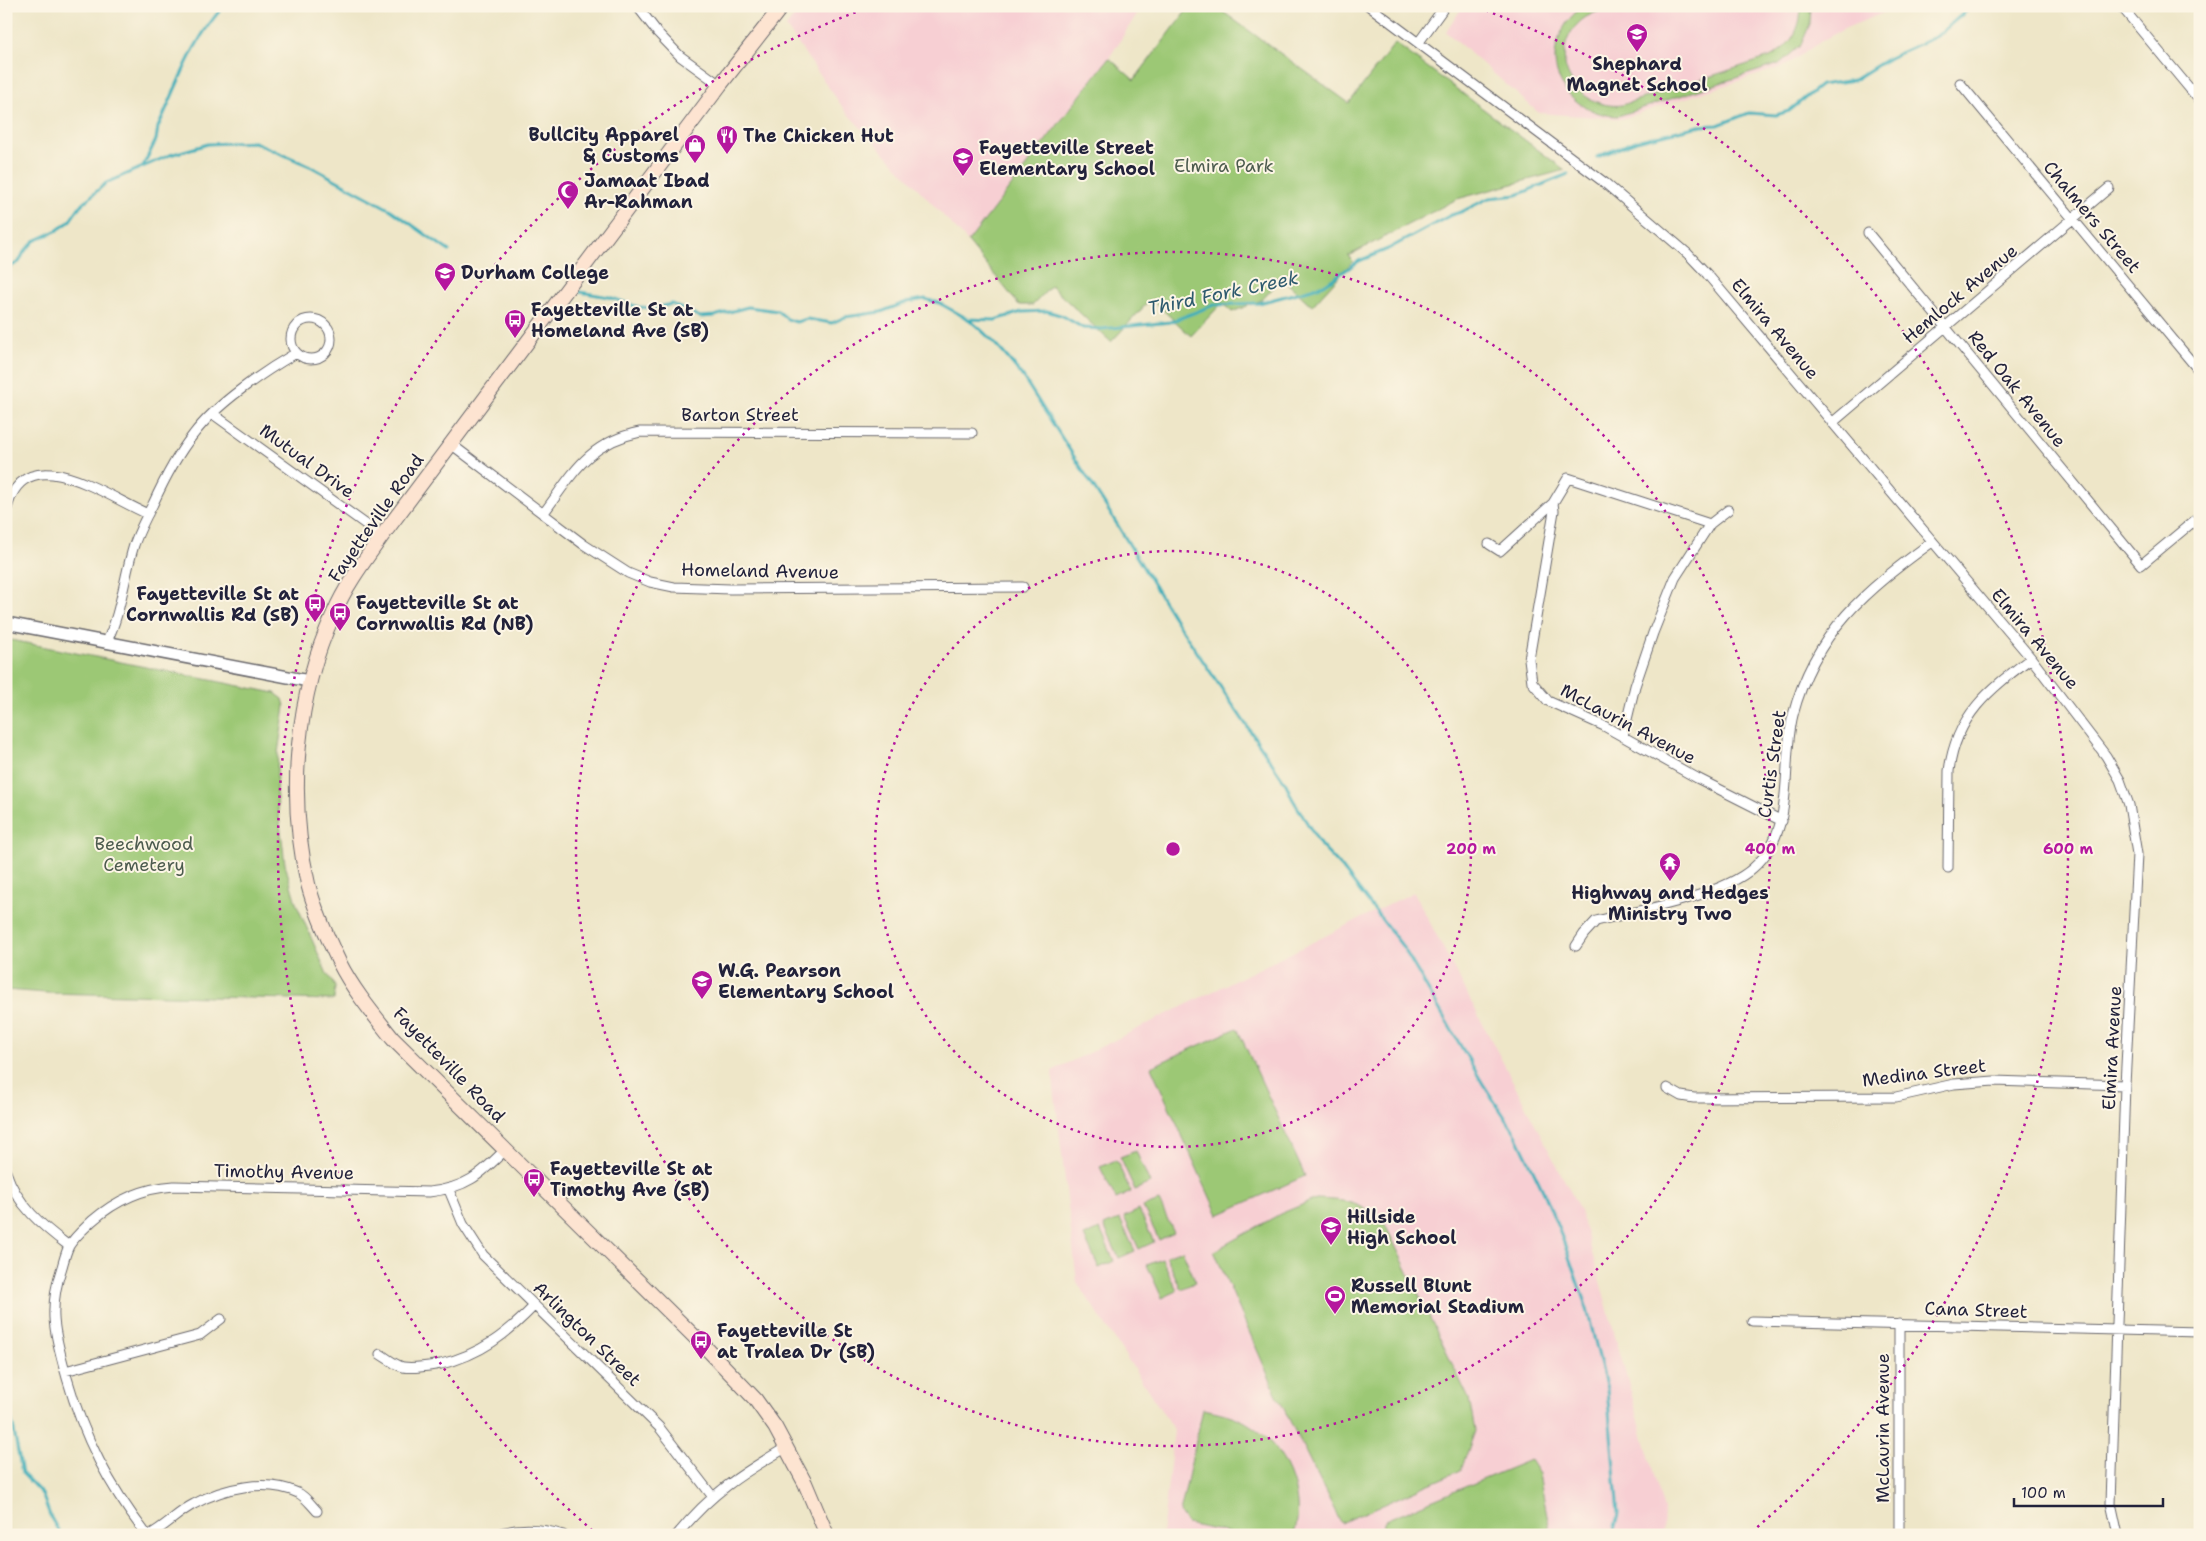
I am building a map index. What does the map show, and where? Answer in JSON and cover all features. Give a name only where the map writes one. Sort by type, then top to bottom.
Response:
[{"type":"main road","name":"Fayetteville Road","points":[[782,6],[720,85],[382,536],[352,579],[334,611],[315,660],[309,682],[301,728],[297,796],[308,885],[321,921],[340,963],[358,993],[393,1039],[709,1350],[755,1399],[787,1447],[827,1535]]},
{"type":"street","points":[[637,6],[658,33],[680,56],[720,85]]},
{"type":"street","name":"Elmira Avenue","points":[[1369,6],[1605,183],[1688,254],[1726,295],[2031,658],[2106,756],[2122,786],[2132,817],[2136,842],[2137,876],[2126,1085],[2110,1503],[2118,1535]]},
{"type":"street","points":[[1418,42],[1445,6]]},
{"type":"street","points":[[2121,6],[2200,101]]},
{"type":"street","name":"Chalmers Street","points":[[1960,82],[2072,220],[2200,372]]},
{"type":"street","name":"Hemlock Avenue","points":[[1832,423],[2109,188]]},
{"type":"street","name":"Red Oak Avenue","points":[[1868,233],[2141,565],[2200,516]]},
{"type":"street","points":[[307,320],[318,320],[326,326],[331,335],[330,346],[325,354],[315,359],[310,359],[296,353],[292,343],[292,333],[298,324],[307,320]]},
{"type":"street","points":[[106,643],[112,631],[125,573],[135,542],[166,476],[182,450],[193,434],[213,414],[252,382],[296,353]]},
{"type":"street","name":"Mutual Drive","points":[[213,414],[382,536]]},
{"type":"street","name":"Barton Street","points":[[543,514],[590,454],[612,440],[640,432],[972,433]]},
{"type":"street","name":"Homeland Avenue","points":[[451,444],[583,544],[628,573],[650,582],[674,587],[730,589],[1023,588]]},
{"type":"street","points":[[6,513],[14,490],[24,480],[38,474],[54,473],[70,477],[148,514]]},
{"type":"street","points":[[1489,544],[1500,551],[1552,503],[1568,478],[1710,524]]},
{"type":"street","name":"McLaurin Avenue","points":[[1552,503],[1554,511],[1529,659],[1530,675],[1536,689],[1548,701],[1622,736],[1782,821]]},
{"type":"street","points":[[1622,736],[1635,686],[1660,614],[1675,578],[1710,524],[1728,510]]},
{"type":"street","name":"Curtis Street","points":[[1576,946],[1596,921],[1726,886],[1754,867],[1772,843],[1782,821],[1786,803],[1788,749],[1793,716],[1799,696],[1820,649],[1832,630],[1884,576],[1932,542]]},
{"type":"street","points":[[6,623],[309,682]]},
{"type":"street","points":[[1948,868],[1949,770],[1951,756],[1961,727],[1984,697],[2031,658]]},
{"type":"street","name":"Medina Street","points":[[1668,1088],[1682,1096],[1694,1098],[1853,1098],[1896,1096],[1975,1082],[2126,1085]]},
{"type":"street","name":"Timothy Avenue","points":[[69,1246],[86,1226],[113,1205],[139,1192],[161,1187],[430,1192],[449,1190],[464,1185],[475,1178],[505,1150]]},
{"type":"street","points":[[6,1172],[14,1192],[27,1209],[44,1228],[69,1246],[59,1276],[53,1308],[54,1329],[65,1371],[83,1427],[94,1453],[130,1512],[148,1535],[192,1504],[225,1491],[242,1487],[269,1486],[299,1493],[317,1511]]},
{"type":"street","name":"Arlington Street","points":[[449,1190],[458,1215],[475,1245],[534,1306],[659,1427],[713,1496]]},
{"type":"street","points":[[380,1354],[401,1366],[432,1366],[453,1361],[482,1349],[495,1341],[510,1330],[534,1306]]},
{"type":"street","points":[[65,1371],[200,1335],[221,1319]]},
{"type":"street","name":"Cana Street","points":[[1752,1321],[2200,1332]]},
{"type":"street","name":"McLaurin Avenue","points":[[1899,1324],[1899,1531]]},
{"type":"street","points":[[677,1535],[713,1496],[748,1470],[787,1447]]},
{"type":"street","points":[[495,1535],[519,1529],[532,1529],[563,1535]]},
{"type":"shaded area","name":"Fayetteville Street Elementary School","points":[[802,6],[1142,6],[1109,58],[968,242],[846,112],[786,27]]},
{"type":"shaded area","name":"Shephard Magnet School","points":[[1463,6],[1889,6],[1883,13],[1846,28],[1823,40],[1785,66],[1621,119],[1539,113],[1446,32]]},
{"type":"shaded area","name":"Hillside High School","points":[[1414,892],[1580,1210],[1664,1510],[1663,1535],[1162,1535],[1174,1430],[1077,1282],[1052,1071]]},
{"type":"green space","name":"Elmira Park","points":[[1190,6],[1215,6],[1349,103],[1395,43],[1565,170],[1457,199],[1348,256],[1353,261],[1312,306],[1282,278],[1262,300],[1232,312],[1222,303],[1191,336],[1151,299],[1111,342],[1051,286],[1033,305],[1019,305],[968,242],[1109,58],[1134,80]]},
{"type":"green space","points":[[1585,6],[1613,6],[1585,18],[1571,33],[1565,48],[1565,63],[1569,77],[1578,89],[1590,99],[1605,104],[1622,105],[1770,57],[1784,48],[1793,36],[1799,22],[1801,6],[1811,6],[1810,24],[1801,45],[1779,64],[1618,116],[1603,114],[1578,102],[1560,81],[1556,68],[1555,53],[1561,33],[1572,16]]},
{"type":"green space","name":"Beechwood Cemetery","points":[[6,639],[275,693],[283,699],[285,706],[278,753],[276,791],[285,864],[296,903],[327,974],[335,986],[334,1000],[46,993],[6,990]]},
{"type":"green space","points":[[1237,1028],[1305,1176],[1218,1215],[1151,1067]]},
{"type":"green space","points":[[1136,1151],[1150,1183],[1135,1190],[1120,1157]]},
{"type":"green space","points":[[1116,1160],[1131,1192],[1116,1199],[1100,1167]]},
{"type":"green space","name":"Russell Blunt Memorial Stadium","points":[[1316,1199],[1350,1203],[1365,1208],[1382,1218],[1469,1399],[1475,1431],[1461,1470],[1341,1523],[1275,1391],[1214,1251],[1280,1214]]},
{"type":"green space","points":[[1159,1201],[1174,1233],[1159,1240],[1143,1207]]},
{"type":"green space","points":[[1139,1210],[1154,1242],[1139,1249],[1124,1217]]},
{"type":"green space","points":[[1120,1219],[1135,1251],[1119,1258],[1104,1226]]},
{"type":"green space","points":[[1100,1229],[1114,1261],[1099,1268],[1084,1236]]},
{"type":"green space","points":[[1182,1250],[1196,1282],[1181,1289],[1166,1256]]},
{"type":"green space","points":[[1162,1259],[1177,1291],[1162,1298],[1147,1265]]},
{"type":"green space","points":[[1203,1409],[1228,1415],[1245,1422],[1262,1434],[1273,1446],[1290,1473],[1295,1488],[1297,1520],[1294,1535],[1239,1535],[1187,1524],[1180,1513]]},
{"type":"green space","points":[[1530,1460],[1539,1474],[1551,1535],[1381,1535],[1385,1520]]},
{"type":"waterway","points":[[143,166],[156,140],[158,127],[194,48],[224,6]]},
{"type":"waterway","name":"Third Fork Creek","points":[[1597,157],[1636,141],[1699,126],[1718,125],[1749,113],[1776,115],[1789,111],[1821,85],[1854,80],[1889,58],[1937,36],[1972,6]]},
{"type":"waterway","name":"Third Fork Creek","points":[[6,269],[19,262],[24,252],[34,241],[56,231],[69,222],[80,206],[106,183],[170,155],[208,144],[254,142],[310,166],[391,210],[449,251]]},
{"type":"waterway","name":"Third Fork Creek","points":[[580,292],[609,297],[638,307],[654,308],[672,304],[700,317],[714,316],[748,307],[778,311],[787,319],[796,322],[807,319],[832,323],[845,317],[881,312],[907,302],[925,299],[939,303],[968,319],[995,320],[1022,312],[1047,311],[1063,316],[1083,328],[1102,329],[1170,322],[1214,305],[1259,303],[1324,285],[1359,261],[1388,249],[1451,215],[1489,198],[1517,195],[1568,174]]},
{"type":"waterway","points":[[968,319],[984,332],[1023,377],[1112,516],[1172,615],[1286,784],[1292,798],[1321,846],[1342,868],[1403,947],[1483,1084],[1516,1134],[1545,1195],[1563,1240],[1587,1309],[1607,1389],[1618,1514],[1613,1535]]},
{"type":"waterway","points":[[6,1401],[22,1473],[42,1494],[51,1518],[61,1535]]},
{"type":"place","name":"Shephard Magnet School","points":[[1637,53]]},
{"type":"place","name":"The Chicken Hut","points":[[727,155]]},
{"type":"place","name":"BullCity Apparel & Customs","points":[[695,164]]},
{"type":"place","name":"Fayetteville Street Elementary School","points":[[963,177]]},
{"type":"place","name":"Jamaat Ibad Ar-Rahman","points":[[568,210]]},
{"type":"place","name":"Durham College","points":[[445,292]]},
{"type":"place","name":"Fayetteville St at Homeland Ave (SB)","points":[[515,339]]},
{"type":"place","name":"Fayetteville St at Cornwallis Rd (SB)","points":[[315,623]]},
{"type":"place","name":"Fayetteville St at Cornwallis Rd (NB)","points":[[340,632]]},
{"type":"place","name":"Highway and Hedges Ministry Two","points":[[1670,882]]},
{"type":"place","name":"W.G. Pearson Elementary School","points":[[702,1000]]},
{"type":"place","name":"Fayetteville St at Timothy Ave (SB)","points":[[534,1198]]},
{"type":"place","name":"Hillside High School","points":[[1331,1246]]},
{"type":"place","name":"Russell Blunt Memorial Stadium","points":[[1335,1315]]},
{"type":"place","name":"Fayetteville St at Tralea Dr (SB)","points":[[701,1360]]}]
